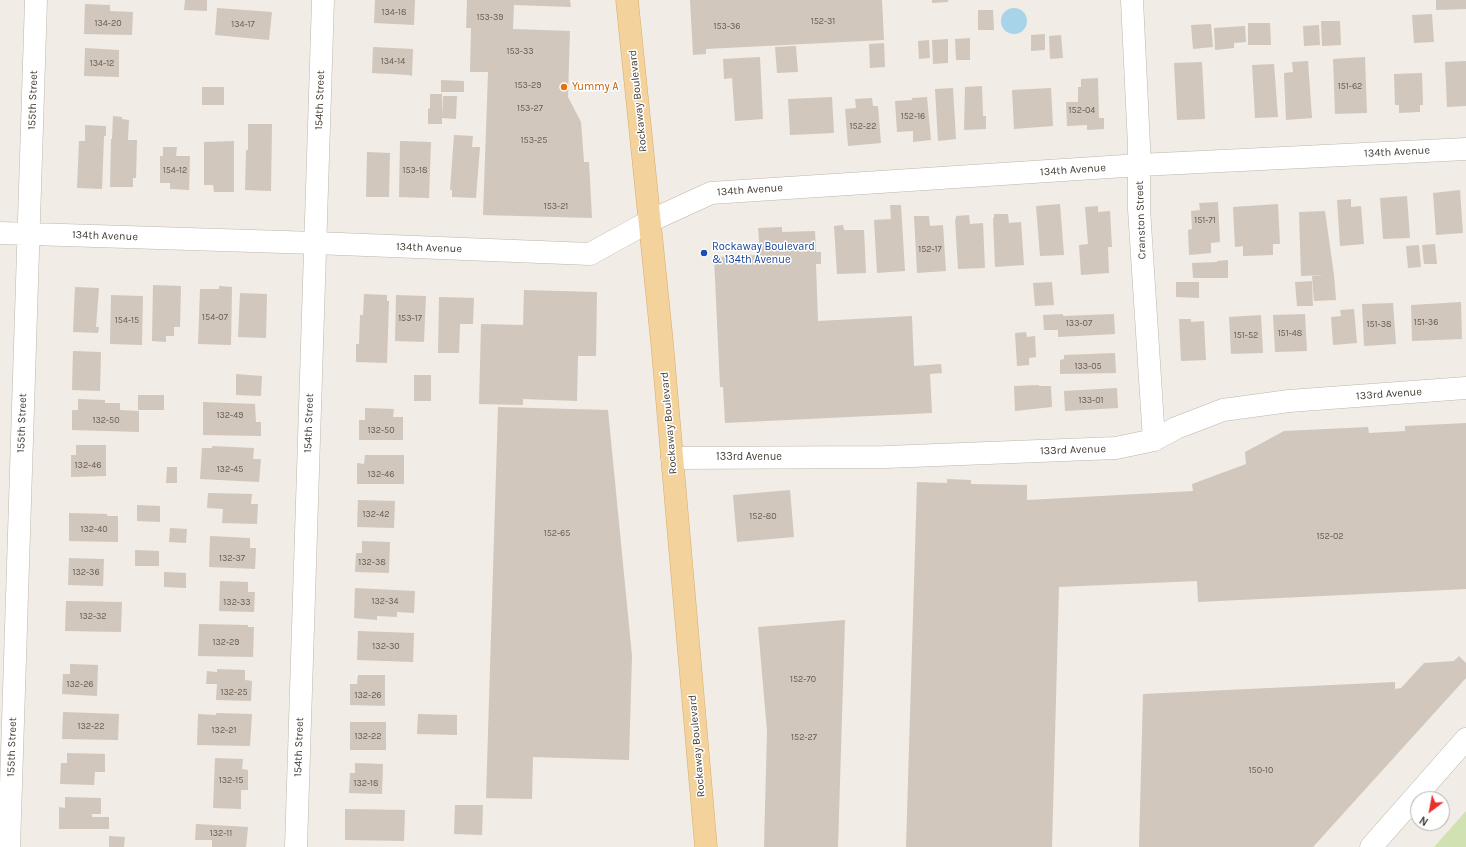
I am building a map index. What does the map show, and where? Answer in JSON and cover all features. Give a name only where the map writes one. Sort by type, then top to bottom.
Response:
[{"type":"main road","name":"Rockaway Boulevard","points":[[627,0],[662,342],[706,847]]},
{"type":"street","name":"155th Street","points":[[9,847],[36,0]]},
{"type":"street","name":"154th Street","points":[[296,847],[323,0]]},
{"type":"street","name":"Cranston Street","points":[[1132,0],[1140,165],[1139,209],[1154,440]]},
{"type":"street","name":"134th Avenue","points":[[0,233],[315,243],[590,254],[650,221],[711,193],[1140,165],[1466,149]]},
{"type":"street","name":"133rd Avenue","points":[[672,458],[886,457],[1108,449],[1154,440],[1176,428],[1223,410],[1289,401],[1466,388]]},
{"type":"street","points":[[1371,847],[1466,739]]},
{"type":"green space","points":[[1466,811],[1466,847],[1434,847],[1448,831],[1450,831],[1450,829]]},
{"type":"water","points":[[1014,8],[1023,12],[1027,21],[1023,30],[1014,34],[1005,30],[1001,21],[1005,12]]},
{"type":"building","points":[[185,0],[207,0],[207,11],[184,10]]},
{"type":"building","points":[[375,0],[415,0],[414,25],[374,23]]},
{"type":"building","points":[[467,0],[570,0],[571,7],[514,5],[513,29],[570,31],[568,97],[581,122],[584,162],[589,162],[592,218],[483,215],[488,72],[470,72],[471,28],[466,28]]},
{"type":"building","points":[[690,0],[882,0],[884,40],[706,49],[706,54],[693,55]]},
{"type":"building","points":[[932,0],[948,0],[948,2],[932,3]]},
{"type":"building","points":[[1436,0],[1466,0],[1466,9],[1436,10]]},
{"type":"building","points":[[85,4],[110,5],[110,11],[133,12],[132,35],[84,34]]},
{"type":"building","points":[[217,8],[272,12],[269,40],[215,35]]},
{"type":"building","points":[[978,10],[993,10],[994,30],[978,30]]},
{"type":"building","points":[[1432,14],[1434,42],[1414,43],[1412,15]]},
{"type":"building","points":[[1321,21],[1340,21],[1341,45],[1322,46]]},
{"type":"building","points":[[1248,23],[1270,23],[1271,45],[1248,45]]},
{"type":"building","points":[[1211,24],[1213,47],[1193,49],[1191,25]]},
{"type":"building","points":[[1319,25],[1320,45],[1304,46],[1303,26]]},
{"type":"building","points":[[1245,26],[1246,42],[1234,43],[1234,48],[1215,50],[1214,28]]},
{"type":"building","points":[[1045,34],[1045,50],[1031,51],[1031,35]]},
{"type":"building","points":[[1061,35],[1063,58],[1050,59],[1049,36]]},
{"type":"building","points":[[970,38],[970,60],[956,60],[955,39]]},
{"type":"building","points":[[948,39],[948,63],[933,64],[932,40]]},
{"type":"building","points":[[929,40],[930,58],[919,59],[918,41]]},
{"type":"building","points":[[884,43],[885,67],[870,68],[869,44]]},
{"type":"building","points":[[796,46],[798,72],[777,73],[775,47]]},
{"type":"building","points":[[373,47],[413,49],[412,76],[372,73]]},
{"type":"building","points":[[85,48],[119,50],[119,77],[84,76]]},
{"type":"building","points":[[760,57],[763,119],[735,121],[732,78],[724,79],[723,59]]},
{"type":"building","points":[[1365,57],[1367,113],[1335,114],[1333,59]]},
{"type":"building","points":[[1308,61],[1312,118],[1286,120],[1284,73],[1293,72],[1292,62]]},
{"type":"building","points":[[1466,61],[1466,106],[1447,107],[1445,62]]},
{"type":"building","points":[[1202,62],[1205,119],[1177,120],[1174,63]]},
{"type":"building","points":[[1274,64],[1278,117],[1255,118],[1252,65]]},
{"type":"building","points":[[1422,73],[1423,105],[1420,105],[1420,112],[1399,113],[1399,105],[1395,105],[1394,74]]},
{"type":"building","points":[[1098,78],[1099,118],[1104,118],[1104,129],[1087,130],[1087,125],[1067,126],[1066,102],[1078,102],[1078,87],[1081,87],[1081,79]]},
{"type":"building","points":[[441,80],[464,81],[464,92],[441,92]]},
{"type":"building","points":[[982,86],[983,116],[986,116],[986,129],[964,130],[965,87]]},
{"type":"building","points":[[202,87],[224,87],[224,105],[202,105]]},
{"type":"building","points":[[953,88],[956,139],[938,141],[935,89]]},
{"type":"building","points":[[1051,88],[1053,126],[1014,129],[1012,90]]},
{"type":"building","points":[[430,94],[442,94],[442,124],[428,124]]},
{"type":"building","points":[[443,96],[457,96],[456,119],[442,118]]},
{"type":"building","points":[[832,97],[834,133],[790,135],[788,99]]},
{"type":"building","points":[[927,97],[931,140],[913,142],[913,131],[897,132],[895,101]]},
{"type":"building","points":[[872,98],[873,106],[878,106],[881,143],[848,146],[845,109],[856,108],[855,99]]},
{"type":"building","points":[[113,116],[122,117],[122,119],[129,120],[128,140],[137,140],[136,178],[133,178],[133,187],[110,187]]},
{"type":"building","points":[[248,124],[272,124],[271,191],[245,190]]},
{"type":"building","points":[[85,125],[106,126],[106,136],[104,136],[102,189],[77,188],[79,141],[85,141]]},
{"type":"building","points":[[454,135],[473,136],[472,147],[480,147],[476,198],[452,197],[452,190],[450,190]]},
{"type":"building","points":[[234,141],[234,192],[214,192],[213,185],[204,185],[204,142]]},
{"type":"building","points":[[400,141],[431,142],[429,198],[399,197]]},
{"type":"building","points":[[163,147],[177,147],[176,156],[190,156],[189,190],[170,189],[170,183],[160,183],[160,156],[163,156]]},
{"type":"building","points":[[367,152],[390,153],[389,197],[366,197]]},
{"type":"building","points":[[1460,190],[1463,233],[1436,235],[1433,193]]},
{"type":"building","points":[[1407,196],[1410,238],[1383,239],[1380,198]]},
{"type":"building","points":[[1351,199],[1351,207],[1361,206],[1364,244],[1340,246],[1337,200]]},
{"type":"building","points":[[1218,202],[1220,242],[1211,243],[1211,253],[1189,255],[1188,230],[1192,229],[1191,211],[1200,210],[1199,203]]},
{"type":"building","points":[[1060,204],[1064,255],[1040,256],[1036,206]]},
{"type":"building","points":[[1278,204],[1280,244],[1273,244],[1273,255],[1243,256],[1243,246],[1235,247],[1233,207]]},
{"type":"building","points":[[890,205],[901,205],[905,271],[877,273],[874,220],[891,219]]},
{"type":"building","points":[[1098,206],[1098,212],[1110,211],[1112,247],[1108,247],[1109,273],[1081,275],[1079,245],[1088,244],[1085,207]]},
{"type":"building","points":[[1325,211],[1336,300],[1314,301],[1312,276],[1324,275],[1301,276],[1299,212]]},
{"type":"building","points":[[994,214],[1008,214],[1009,223],[1021,222],[1024,265],[995,267]]},
{"type":"building","points":[[969,215],[970,224],[983,223],[985,268],[958,269],[955,219],[956,216]]},
{"type":"building","points":[[914,216],[929,216],[930,226],[943,225],[946,271],[917,273]]},
{"type":"building","points":[[843,225],[844,230],[864,230],[866,273],[837,274],[834,226]]},
{"type":"building","points":[[782,227],[782,232],[815,231],[816,252],[821,252],[821,264],[816,264],[818,321],[912,316],[914,366],[941,364],[942,373],[930,374],[932,413],[725,423],[723,387],[720,387],[714,257],[760,255],[758,228]]},
{"type":"building","points":[[1435,244],[1437,264],[1424,264],[1422,245]]},
{"type":"building","points":[[1419,245],[1421,267],[1408,268],[1406,246]]},
{"type":"building","points":[[1228,260],[1228,278],[1193,278],[1192,263]]},
{"type":"building","points":[[1312,281],[1313,306],[1297,306],[1295,282]]},
{"type":"building","points":[[1052,282],[1054,305],[1035,306],[1033,283]]},
{"type":"building","points":[[1176,282],[1199,282],[1199,298],[1176,297]]},
{"type":"building","points":[[153,285],[181,286],[180,327],[174,327],[174,336],[166,336],[166,342],[152,341]]},
{"type":"building","points":[[219,286],[232,287],[231,345],[198,344],[200,289],[219,289]]},
{"type":"building","points":[[75,287],[99,288],[96,327],[99,327],[98,333],[73,332]]},
{"type":"building","points":[[524,290],[597,292],[596,356],[578,356],[577,401],[523,399],[523,405],[479,404],[481,324],[523,325]]},
{"type":"building","points":[[240,293],[267,294],[266,338],[238,337]]},
{"type":"building","points":[[364,294],[387,295],[387,301],[389,301],[387,363],[356,362],[356,344],[359,344],[360,315],[363,315]]},
{"type":"building","points":[[111,295],[143,296],[142,345],[110,344]]},
{"type":"building","points":[[396,295],[426,296],[424,342],[395,341]]},
{"type":"building","points":[[439,297],[474,298],[473,324],[460,324],[459,353],[438,353]]},
{"type":"building","points":[[1461,302],[1462,339],[1412,341],[1411,305]]},
{"type":"building","points":[[1393,303],[1396,344],[1364,346],[1362,304]]},
{"type":"building","points":[[1354,309],[1357,343],[1333,345],[1331,317],[1341,316],[1340,310]]},
{"type":"building","points":[[1063,314],[1063,316],[1114,314],[1115,334],[1058,337],[1058,330],[1044,330],[1043,315]]},
{"type":"building","points":[[1305,314],[1307,351],[1275,352],[1273,315]]},
{"type":"building","points":[[1261,315],[1263,353],[1231,354],[1229,317]]},
{"type":"building","points":[[1179,319],[1191,319],[1191,322],[1204,321],[1206,360],[1181,361]]},
{"type":"building","points":[[1026,332],[1027,337],[1035,336],[1036,357],[1029,358],[1029,365],[1017,366],[1015,333]]},
{"type":"building","points":[[73,351],[101,352],[100,391],[72,390]]},
{"type":"building","points":[[1115,353],[1116,373],[1060,374],[1060,360],[1064,359],[1064,355]]},
{"type":"building","points":[[236,374],[262,376],[261,396],[236,395]]},
{"type":"building","points":[[414,375],[431,375],[431,401],[414,401]]},
{"type":"building","points":[[1014,386],[1051,386],[1052,407],[1015,411]]},
{"type":"building","points":[[1117,388],[1118,408],[1065,411],[1064,391]]},
{"type":"building","points":[[138,395],[164,395],[164,410],[138,410]]},
{"type":"building","points":[[78,399],[105,400],[105,403],[120,403],[120,410],[139,411],[139,432],[72,430],[72,410],[78,410]]},
{"type":"building","points":[[203,402],[255,404],[256,422],[261,422],[261,436],[203,435]]},
{"type":"building","points":[[498,407],[608,410],[632,656],[629,760],[533,757],[532,799],[486,798]]},
{"type":"building","points":[[365,408],[394,409],[393,417],[403,417],[403,440],[359,440],[359,420],[365,420]]},
{"type":"building","points":[[1466,423],[1466,589],[1198,602],[1197,581],[1059,587],[1052,847],[906,847],[917,482],[947,483],[947,479],[971,480],[971,484],[1027,485],[1027,500],[1193,491],[1192,484],[1246,464],[1245,452],[1284,431],[1368,427],[1369,433],[1405,431],[1405,426]]},
{"type":"building","points":[[76,445],[106,445],[106,476],[71,477],[71,455],[76,455]]},
{"type":"building","points":[[212,446],[254,448],[253,459],[261,459],[259,482],[200,479],[202,448],[212,448]]},
{"type":"building","points":[[365,455],[404,455],[404,484],[357,484],[357,463],[364,464]]},
{"type":"building","points":[[167,467],[177,467],[177,483],[166,483]]},
{"type":"building","points":[[790,490],[794,537],[737,542],[733,495]]},
{"type":"building","points":[[208,493],[252,494],[251,504],[258,504],[257,524],[222,523],[223,509],[207,508]]},
{"type":"building","points":[[358,500],[395,501],[394,528],[357,527]]},
{"type":"building","points":[[137,505],[160,506],[160,522],[137,521]]},
{"type":"building","points":[[69,513],[107,514],[107,516],[118,516],[118,542],[69,541]]},
{"type":"building","points":[[170,528],[187,529],[186,543],[169,542]]},
{"type":"building","points":[[210,536],[250,538],[250,548],[256,548],[255,569],[209,567]]},
{"type":"building","points":[[362,541],[390,542],[389,573],[355,572],[356,553],[362,553]]},
{"type":"building","points":[[135,550],[159,551],[159,566],[135,566]]},
{"type":"building","points":[[69,558],[104,559],[103,586],[68,585]]},
{"type":"building","points":[[164,572],[186,573],[186,588],[164,587]]},
{"type":"building","points":[[220,581],[248,582],[248,592],[255,592],[254,612],[219,611]]},
{"type":"building","points":[[355,588],[415,591],[414,613],[397,612],[397,617],[377,616],[377,620],[354,618]]},
{"type":"building","points":[[66,601],[122,602],[121,632],[65,631]]},
{"type":"building","points":[[845,620],[838,847],[764,847],[767,731],[758,627]]},
{"type":"building","points":[[199,624],[248,625],[248,627],[254,627],[253,657],[198,656]]},
{"type":"building","points":[[358,631],[414,633],[413,662],[357,660]]},
{"type":"building","points":[[1459,656],[1466,663],[1466,678],[1313,847],[1139,847],[1143,694],[1395,682],[1395,689],[1401,688],[1424,663],[1454,661]]},
{"type":"building","points":[[70,664],[98,665],[97,696],[62,694],[63,674],[70,674]]},
{"type":"building","points":[[217,669],[245,670],[245,680],[252,681],[251,701],[216,700],[217,684],[206,684],[207,671],[217,672]]},
{"type":"building","points":[[358,675],[385,675],[385,706],[350,705],[350,684],[357,684]]},
{"type":"building","points":[[63,712],[119,714],[118,740],[62,739]]},
{"type":"building","points":[[216,713],[252,714],[250,746],[197,745],[198,714],[216,715]]},
{"type":"building","points":[[418,714],[457,715],[457,735],[417,734]]},
{"type":"building","points":[[350,722],[386,722],[386,750],[350,750]]},
{"type":"building","points":[[67,753],[105,754],[105,772],[95,772],[94,785],[60,784],[61,763],[67,763]]},
{"type":"building","points":[[215,758],[243,759],[242,769],[248,770],[248,790],[241,790],[241,809],[213,808]]},
{"type":"building","points":[[355,763],[383,764],[382,794],[349,793],[350,773],[355,773]]},
{"type":"building","points":[[65,797],[101,798],[101,814],[92,814],[92,817],[109,817],[109,829],[59,829],[59,807],[65,808]]},
{"type":"building","points":[[455,805],[483,805],[482,835],[454,834]]},
{"type":"building","points":[[345,809],[405,810],[404,841],[345,840]]},
{"type":"building","points":[[196,824],[248,827],[246,847],[212,847],[212,840],[195,840]]},
{"type":"building","points":[[109,836],[125,837],[124,847],[109,847]]},
{"type":"place","name":"Yummy A","points":[[564,87]]},
{"type":"place","name":"Rockaway Boulevard & 134th Avenue","points":[[704,253]]}]
